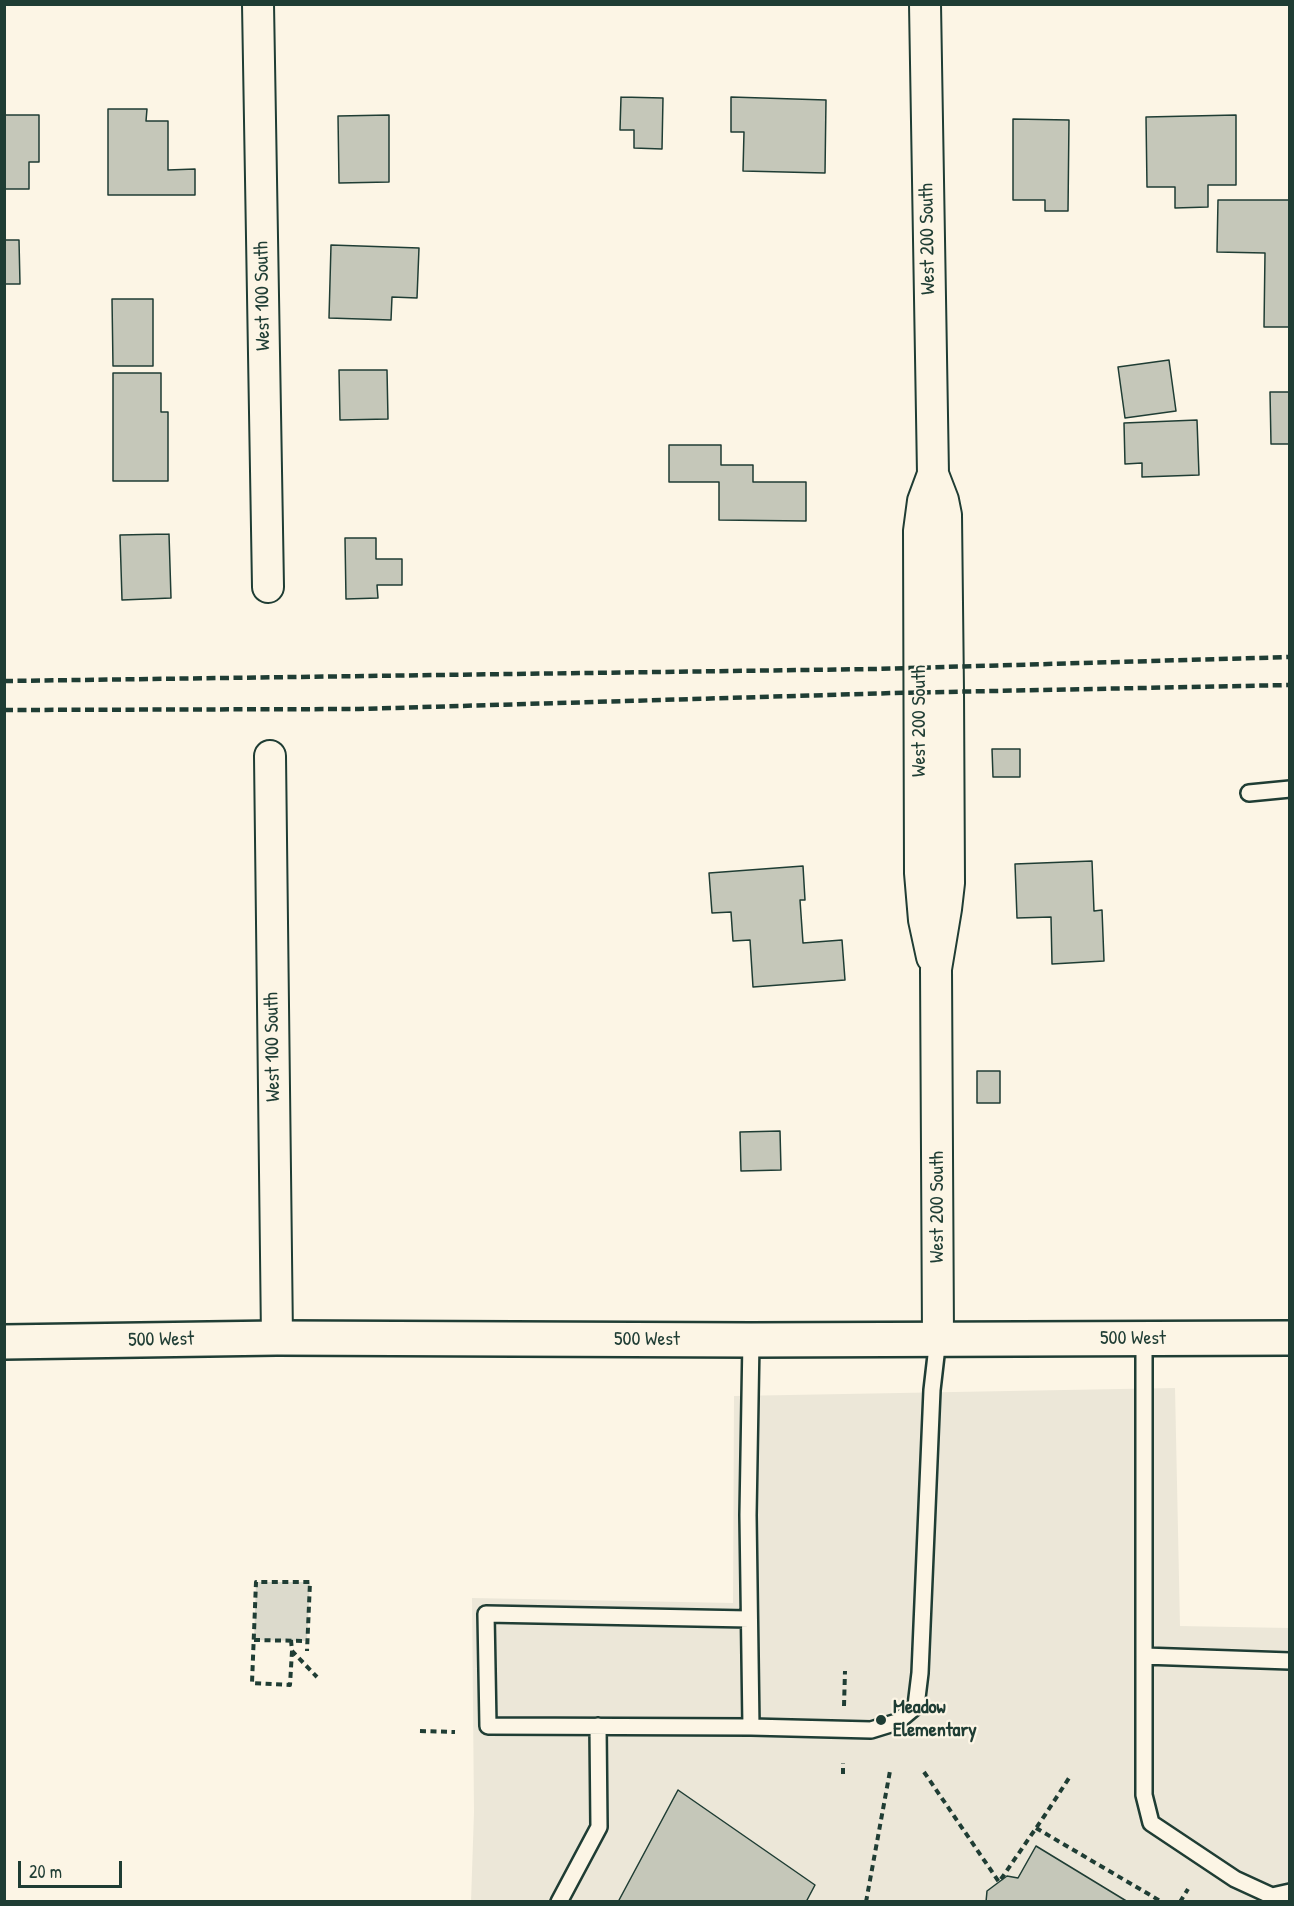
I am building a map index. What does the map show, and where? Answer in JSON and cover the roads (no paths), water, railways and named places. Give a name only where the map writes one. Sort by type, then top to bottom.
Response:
[{"type":"street","name":"West 100 South","points":[[258,4],[268,586]]},
{"type":"street","name":"West 200 South","points":[[925,4],[933,474],[923,501],[919,531],[920,873],[924,920],[936,969],[938,1338]]},
{"type":"street","name":"West 100 South","points":[[270,756],[277,1338]]},
{"type":"street","name":"500 West","points":[[4,1342],[277,1338],[751,1340],[1290,1338]]},
{"type":"lane","points":[[1249,793],[1290,789]]},
{"type":"lane","points":[[749,1618],[486,1614],[488,1726],[872,1730],[897,1722],[916,1706],[920,1673],[932,1390],[938,1338]]},
{"type":"lane","points":[[1144,1339],[1144,1796],[1151,1823],[1235,1879],[1272,1896],[1290,1892]]},
{"type":"lane","points":[[751,1340],[748,1515],[751,1727]]},
{"type":"lane","points":[[1144,1656],[1290,1661]]},
{"type":"lane","points":[[559,1902],[599,1827],[598,1726]]},
{"type":"railway","points":[[4,681],[875,669],[1290,657]]},
{"type":"railway","points":[[4,710],[359,709],[894,693],[1290,685]]},
{"type":"place","name":"Meadow Elementary","points":[[881,1720]]}]
